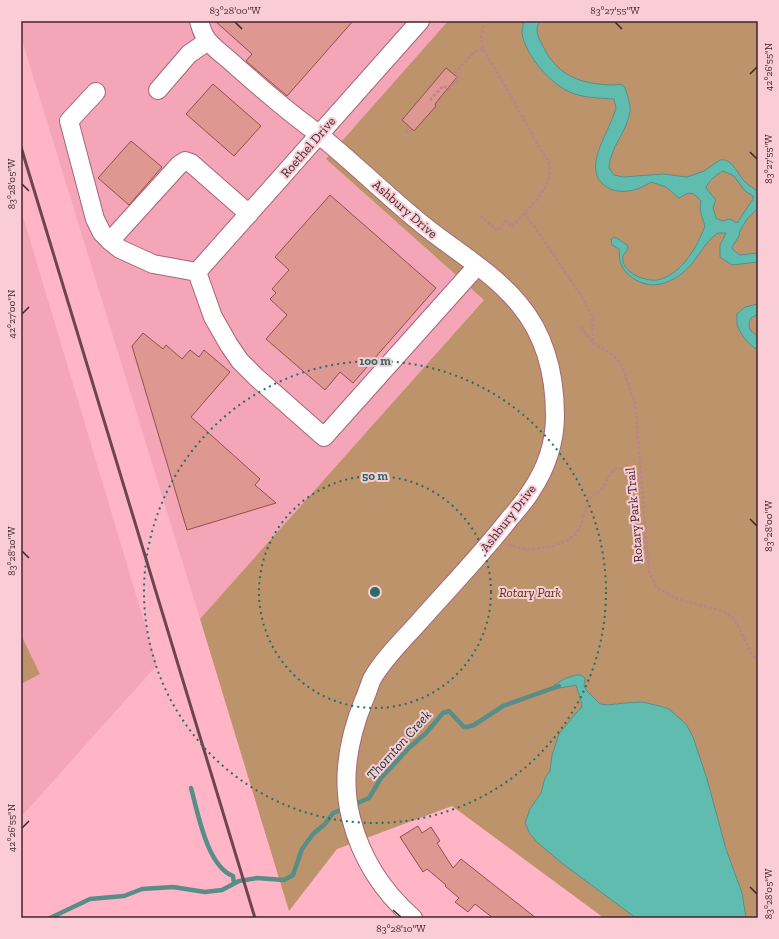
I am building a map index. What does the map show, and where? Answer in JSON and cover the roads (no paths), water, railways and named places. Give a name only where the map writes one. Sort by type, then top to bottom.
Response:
[{"type":"street","points":[[158,90],[189,54],[208,41],[199,21]]},
{"type":"street","name":"Roethel Drive","points":[[197,272],[420,21]]},
{"type":"street","name":"Ashbury Drive","points":[[208,41],[278,104],[319,134],[416,220],[495,281],[519,304],[540,338],[548,364],[554,392],[555,419],[552,446],[544,467],[531,492],[496,536],[394,649],[372,679],[357,716],[351,738],[347,762],[347,796],[350,815],[362,852],[376,878],[399,905],[413,918]]},
{"type":"street","points":[[96,92],[69,121],[96,219],[102,233],[120,249],[153,264],[197,272],[213,316],[229,345],[240,361],[256,377],[324,436],[477,266]]},
{"type":"street","points":[[110,241],[179,164],[185,161],[191,163],[249,214]]},
{"type":"waterway","name":"Thornton Creek","points":[[353,805],[369,798],[381,778],[409,748],[426,733],[443,713],[449,711],[464,727],[467,727],[474,725],[503,706],[559,686]]},
{"type":"waterway","points":[[191,788],[205,838],[210,850],[216,862],[233,876],[234,883]]},
{"type":"waterway","name":"Thornton Creek","points":[[50,918],[90,899],[124,896],[142,889],[173,887],[205,892],[222,890],[239,881],[257,878],[284,880],[293,875],[302,849],[313,834],[325,824],[333,813],[346,808]]},
{"type":"railway","points":[[21,147],[255,918]]},
{"type":"park label","name":"Rotary Park","points":[[530,592]]}]
